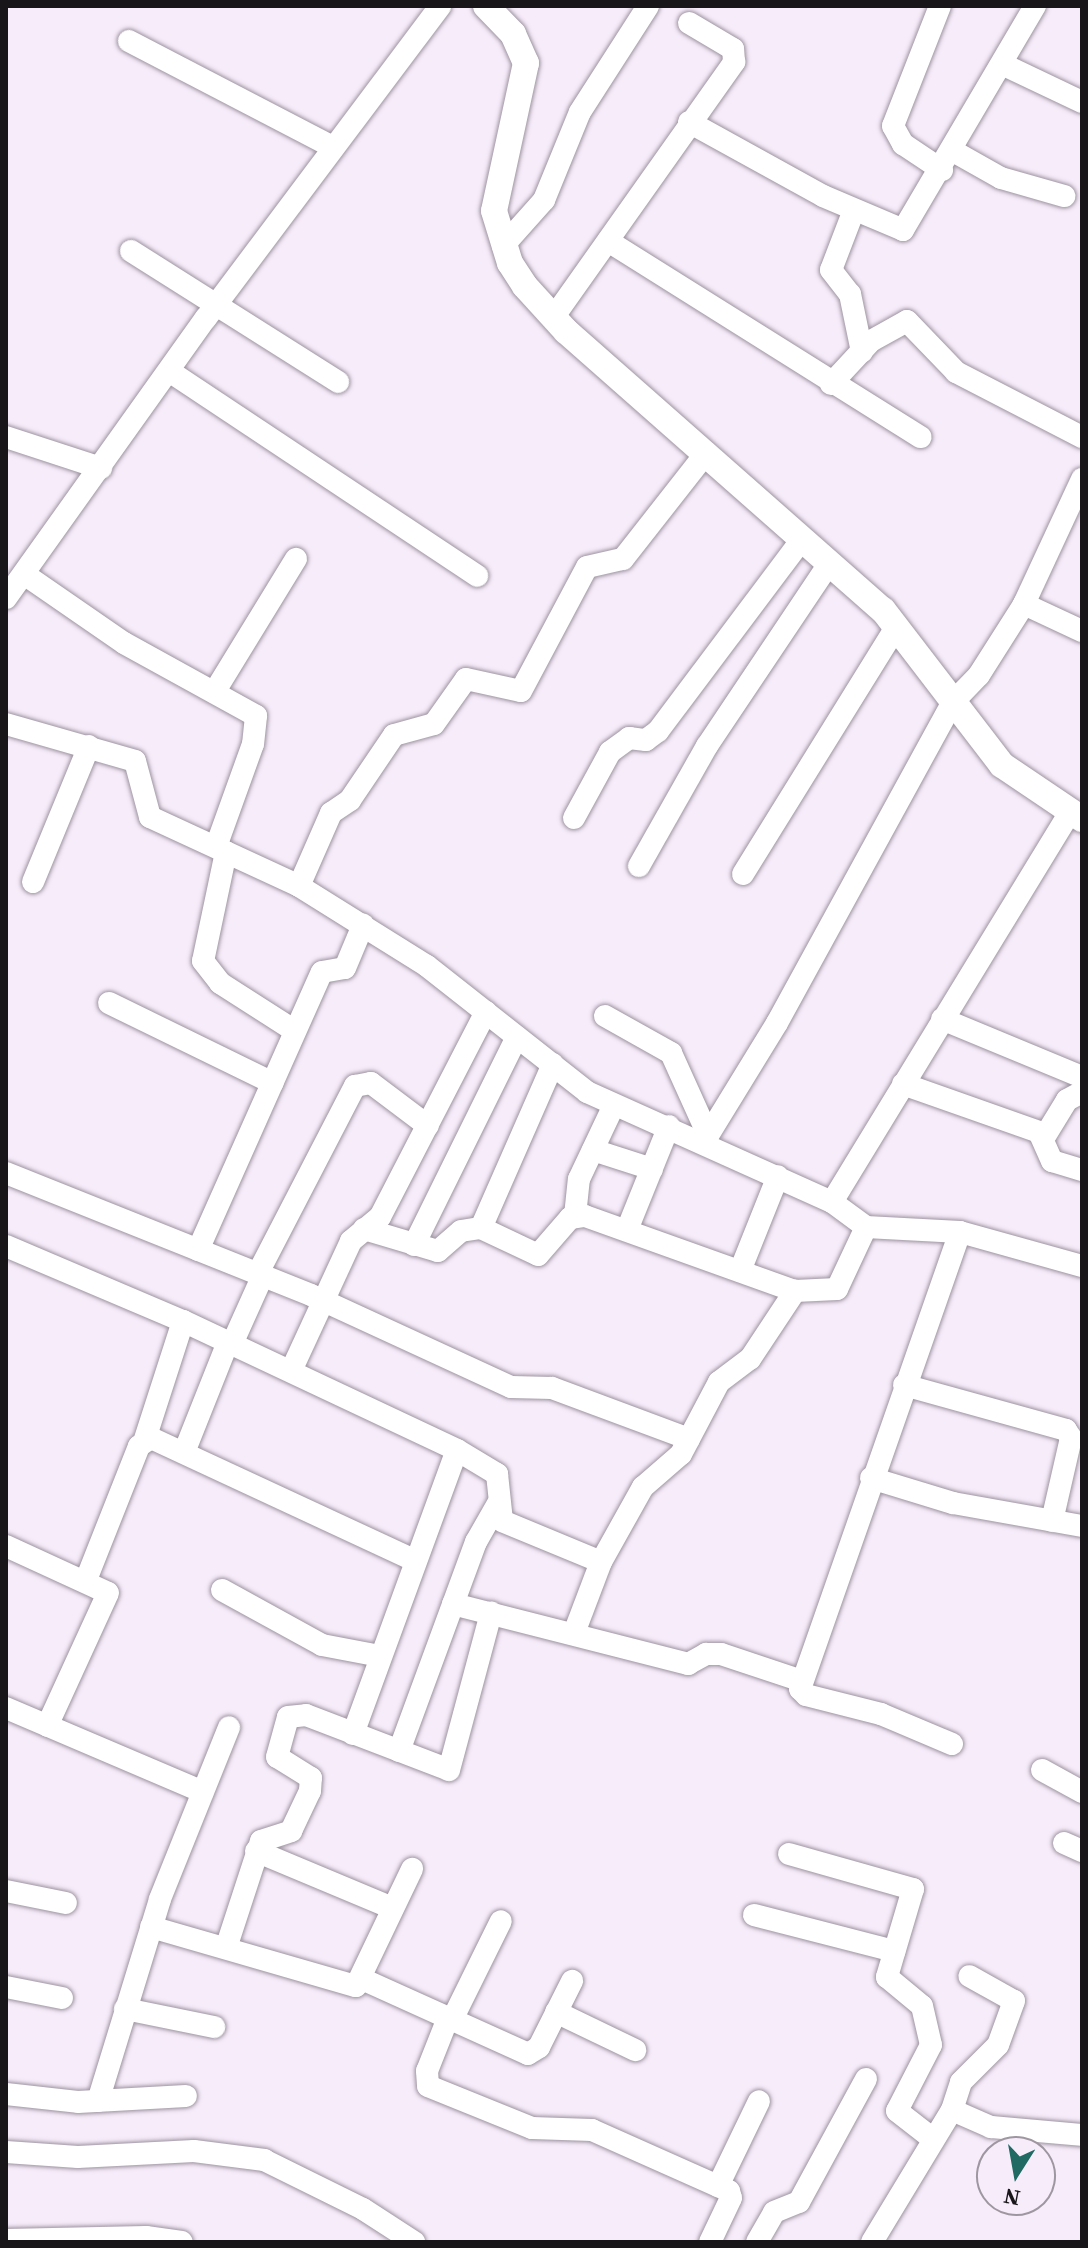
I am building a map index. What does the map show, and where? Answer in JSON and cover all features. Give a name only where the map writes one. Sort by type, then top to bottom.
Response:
[{"type":"street","points":[[6,598],[216,304],[440,6]]},
{"type":"street","points":[[486,6],[513,34],[526,63],[494,211],[503,246],[525,286],[553,318],[830,562],[897,626],[1002,765],[1076,816],[942,1019],[832,1202]]},
{"type":"street","points":[[503,246],[544,200],[580,112],[648,6]]},
{"type":"street","points":[[940,6],[893,126],[903,144],[1064,196]]},
{"type":"street","points":[[689,122],[854,210],[903,230],[1004,65],[1035,6]]},
{"type":"street","points":[[553,318],[736,55],[689,23]]},
{"type":"street","points":[[129,41],[333,147]]},
{"type":"street","points":[[1004,65],[1082,102]]},
{"type":"street","points":[[854,210],[831,270],[850,294],[862,352]]},
{"type":"street","points":[[608,241],[831,384],[921,437]]},
{"type":"street","points":[[131,251],[338,382]]},
{"type":"street","points":[[831,384],[862,352],[907,321],[956,372],[1082,437]]},
{"type":"street","points":[[169,371],[477,576]]},
{"type":"street","points":[[6,437],[101,468]]},
{"type":"street","points":[[299,886],[331,813],[350,800],[394,735],[434,724],[466,679],[521,691],[587,567],[623,559],[706,453]]},
{"type":"street","points":[[706,1139],[777,1023],[953,702],[979,675],[1024,604],[1082,479]]},
{"type":"street","points":[[574,818],[610,752],[629,738],[646,740],[658,731],[802,539]]},
{"type":"street","points":[[215,691],[296,559]]},
{"type":"street","points":[[639,866],[707,746],[830,562]]},
{"type":"street","points":[[24,574],[114,637],[250,710],[259,723],[221,850],[203,961],[220,983],[295,1031]]},
{"type":"street","points":[[1024,604],[1082,631]]},
{"type":"street","points":[[743,874],[897,626]]},
{"type":"street","points":[[6,724],[135,761],[150,817],[299,886],[363,925],[427,966],[587,1092],[706,1139],[832,1202],[866,1227],[960,1232],[1082,1266]]},
{"type":"street","points":[[33,882],[89,746]]},
{"type":"street","points":[[198,1250],[322,972],[345,968],[363,925]]},
{"type":"street","points":[[109,1003],[273,1083]]},
{"type":"street","points":[[291,1371],[351,1241],[380,1217],[486,1012]]},
{"type":"street","points":[[605,1016],[671,1053],[706,1139]]},
{"type":"street","points":[[942,1019],[1082,1077]]},
{"type":"street","points":[[414,1245],[517,1037]]},
{"type":"street","points":[[481,1228],[553,1064]]},
{"type":"street","points":[[185,1450],[261,1274],[355,1086],[371,1083],[428,1126]]},
{"type":"street","points":[[903,1084],[1045,1136]]},
{"type":"street","points":[[1082,1092],[1067,1100],[1045,1136],[1052,1161],[1082,1170]]},
{"type":"street","points":[[364,1229],[414,1245],[445,1250],[461,1231],[481,1228],[538,1255],[575,1216],[576,1188],[614,1105]]},
{"type":"street","points":[[627,1230],[669,1126]]},
{"type":"street","points":[[593,1150],[652,1169]]},
{"type":"street","points":[[6,1173],[261,1274],[511,1387],[552,1388],[689,1439]]},
{"type":"street","points":[[740,1271],[778,1176]]},
{"type":"street","points":[[575,1216],[627,1230],[795,1291],[837,1289],[866,1227]]},
{"type":"street","points":[[952,1744],[867,1709],[806,1695],[802,1681],[960,1232]]},
{"type":"street","points":[[6,1246],[183,1321],[291,1371],[457,1450],[497,1474],[497,1505],[476,1542],[399,1751]]},
{"type":"street","points":[[574,1633],[601,1562],[611,1552],[636,1497],[676,1460],[714,1389],[750,1359],[795,1291]]},
{"type":"street","points":[[86,1580],[145,1439],[183,1321]]},
{"type":"street","points":[[904,1385],[1066,1430],[1071,1438],[1052,1521]]},
{"type":"street","points":[[145,1439],[185,1450],[414,1560]]},
{"type":"street","points":[[353,1734],[414,1560],[457,1450]]},
{"type":"street","points":[[871,1478],[953,1503],[1082,1526]]},
{"type":"street","points":[[497,1505],[509,1526],[601,1562]]},
{"type":"street","points":[[6,1546],[103,1588],[109,1600],[47,1726]]},
{"type":"street","points":[[222,1590],[322,1645],[380,1656]]},
{"type":"street","points":[[453,1604],[688,1664],[706,1654],[721,1654],[802,1681]]},
{"type":"street","points":[[227,1945],[256,1851],[265,1836],[291,1831],[312,1783],[307,1774],[277,1757],[288,1717],[306,1715],[436,1768],[452,1768],[491,1613]]},
{"type":"street","points":[[6,1708],[203,1792]]},
{"type":"street","points":[[98,2101],[151,1927],[229,1727]]},
{"type":"street","points":[[1042,1770],[1082,1792]]},
{"type":"street","points":[[256,1851],[392,1908]]},
{"type":"street","points":[[789,1854],[913,1889],[887,1977],[922,2006],[931,2045],[897,2111],[933,2139]]},
{"type":"street","points":[[151,1927],[227,1945],[350,1987],[362,1979],[412,1869]]},
{"type":"street","points":[[6,1891],[66,1903]]},
{"type":"street","points":[[754,1915],[894,1951]]},
{"type":"street","points":[[501,1921],[450,2019],[427,2071],[428,2086],[532,2128],[592,2130],[718,2186],[731,2194],[710,2242]]},
{"type":"street","points":[[872,2242],[952,2110],[961,2082],[998,2045],[1014,2001],[969,1976]]},
{"type":"street","points":[[362,1979],[528,2054],[539,2047],[572,1981]]},
{"type":"street","points":[[6,1987],[62,1998]]},
{"type":"street","points":[[125,2009],[214,2027]]},
{"type":"street","points":[[556,2012],[635,2050]]},
{"type":"street","points":[[757,2242],[774,2212],[799,2202],[866,2079]]},
{"type":"street","points":[[6,2094],[98,2101],[186,2096]]},
{"type":"street","points":[[718,2186],[759,2101]]},
{"type":"street","points":[[952,2110],[991,2127],[1082,2135]]},
{"type":"street","points":[[6,2152],[78,2157],[194,2151],[264,2160],[363,2209],[414,2242]]},
{"type":"street","points":[[6,2240],[146,2237],[182,2242]]}]
